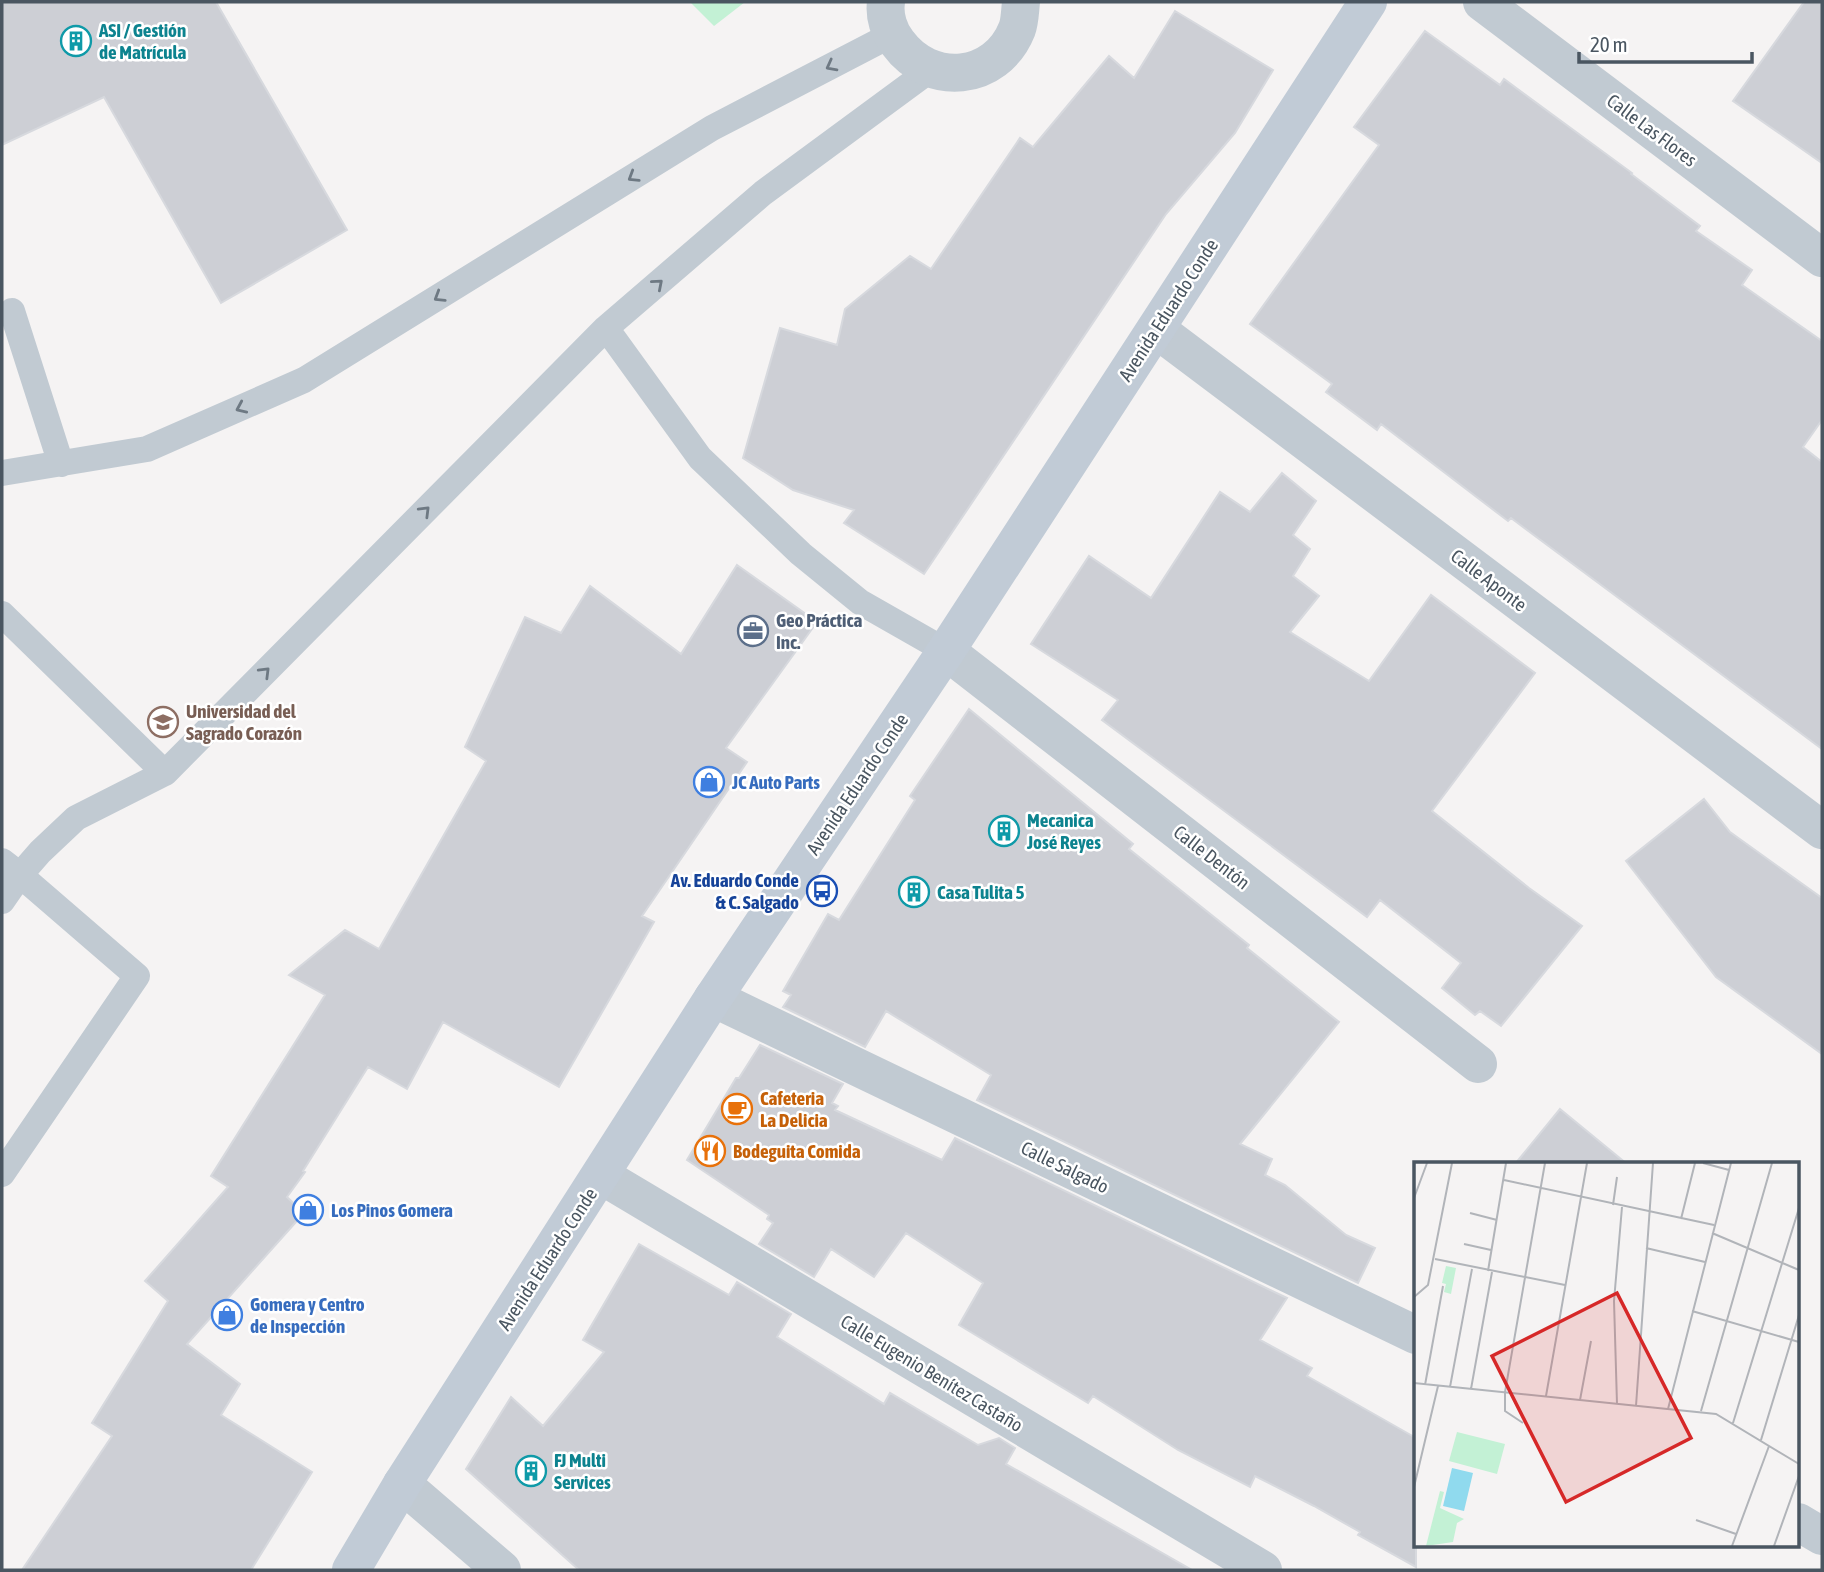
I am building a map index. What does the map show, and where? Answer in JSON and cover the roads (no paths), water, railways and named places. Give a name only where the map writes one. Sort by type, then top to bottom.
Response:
[{"type":"street","points":[[889,18],[907,56],[930,70],[956,74],[982,67],[1003,51],[1017,28],[1021,2]]},
{"type":"street","name":"Avenida Eduardo Conde","points":[[351,1570],[402,1484],[602,1176],[713,998],[946,651],[1368,2]]},
{"type":"street","name":"Calle Las Flores","points":[[1482,2],[1822,258]]},
{"type":"street","name":"Calle Aponte","points":[[1156,329],[1822,830]]},
{"type":"street","name":"Calle Dentón","points":[[946,651],[1478,1064]]},
{"type":"street","name":"Calle Salgado","points":[[713,998],[1414,1334]]},
{"type":"street","name":"Calle Eugenio Benítez Castaño","points":[[602,1176],[1263,1570]]},
{"type":"street","points":[[402,1484],[502,1570]]},
{"type":"street","points":[[1800,1523],[1822,1536]]},
{"type":"lane","points":[[2,473],[147,449],[304,380],[889,18]]},
{"type":"lane","points":[[2,901],[11,868],[40,852],[76,818],[165,773],[606,328],[763,193],[930,70]]},
{"type":"lane","points":[[12,311],[61,464]]},
{"type":"lane","points":[[606,328],[700,458],[801,554],[860,601],[946,651]]},
{"type":"lane","points":[[2,614],[165,773]]},
{"type":"lane","points":[[2,1174],[138,976],[11,868]]},
{"type":"place","name":"ASI / Gestión de Matrícula","points":[[76,41]]},
{"type":"place","name":"Geo Práctica Inc.","points":[[753,631]]},
{"type":"place","name":"Universidad del Sagrado Corazón","points":[[163,722]]},
{"type":"place","name":"JC Auto Parts","points":[[709,782]]},
{"type":"place","name":"Mecanica José Reyes","points":[[1004,831]]},
{"type":"place","name":"Av. Eduardo Conde & C. Salgado","points":[[822,891]]},
{"type":"place","name":"Casa Tulita 5","points":[[914,892]]},
{"type":"place","name":"Cafeteria La Delicia","points":[[737,1109]]},
{"type":"place","name":"Bodeguita Comida","points":[[710,1151]]},
{"type":"place","name":"Los Pinos Gomera","points":[[308,1210]]},
{"type":"place","name":"Gomera y Centro de Inspección","points":[[227,1315]]},
{"type":"place","name":"FJ Multi Services","points":[[531,1471]]}]
